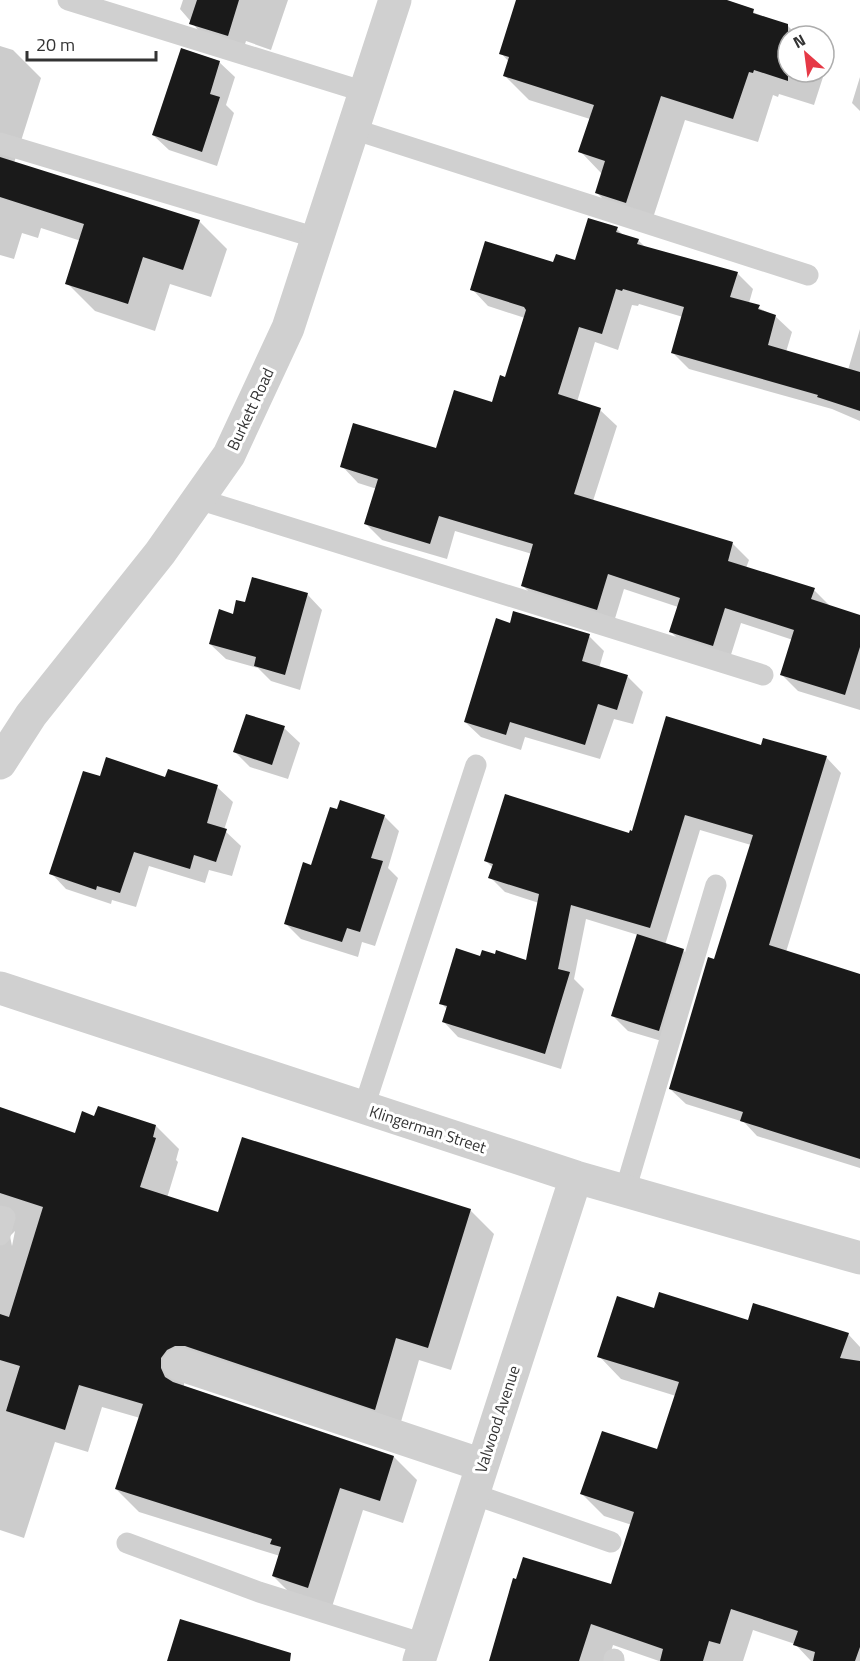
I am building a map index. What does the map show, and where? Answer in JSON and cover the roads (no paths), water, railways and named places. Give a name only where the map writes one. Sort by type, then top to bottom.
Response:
[{"type":"street","name":"Burkett Road","points":[[0,762],[31,715],[160,553],[229,455],[288,328],[395,0]]},
{"type":"street","name":"Klingerman Street","points":[[0,988],[576,1177],[860,1258]]},
{"type":"street","name":"Valwood Avenue","points":[[422,1652],[576,1177]]},
{"type":"street","points":[[179,1364],[478,1479]]},
{"type":"lane","points":[[68,0],[365,92]]},
{"type":"lane","points":[[353,129],[808,275]]},
{"type":"lane","points":[[0,143],[317,238]]},
{"type":"lane","points":[[198,499],[762,675]]},
{"type":"lane","points":[[364,1107],[476,765]]},
{"type":"lane","points":[[625,1191],[716,885]]},
{"type":"lane","points":[[0,1216],[5,1217],[0,1235]]},
{"type":"lane","points":[[478,1479],[611,1542]]},
{"type":"lane","points":[[127,1543],[422,1652]]}]
